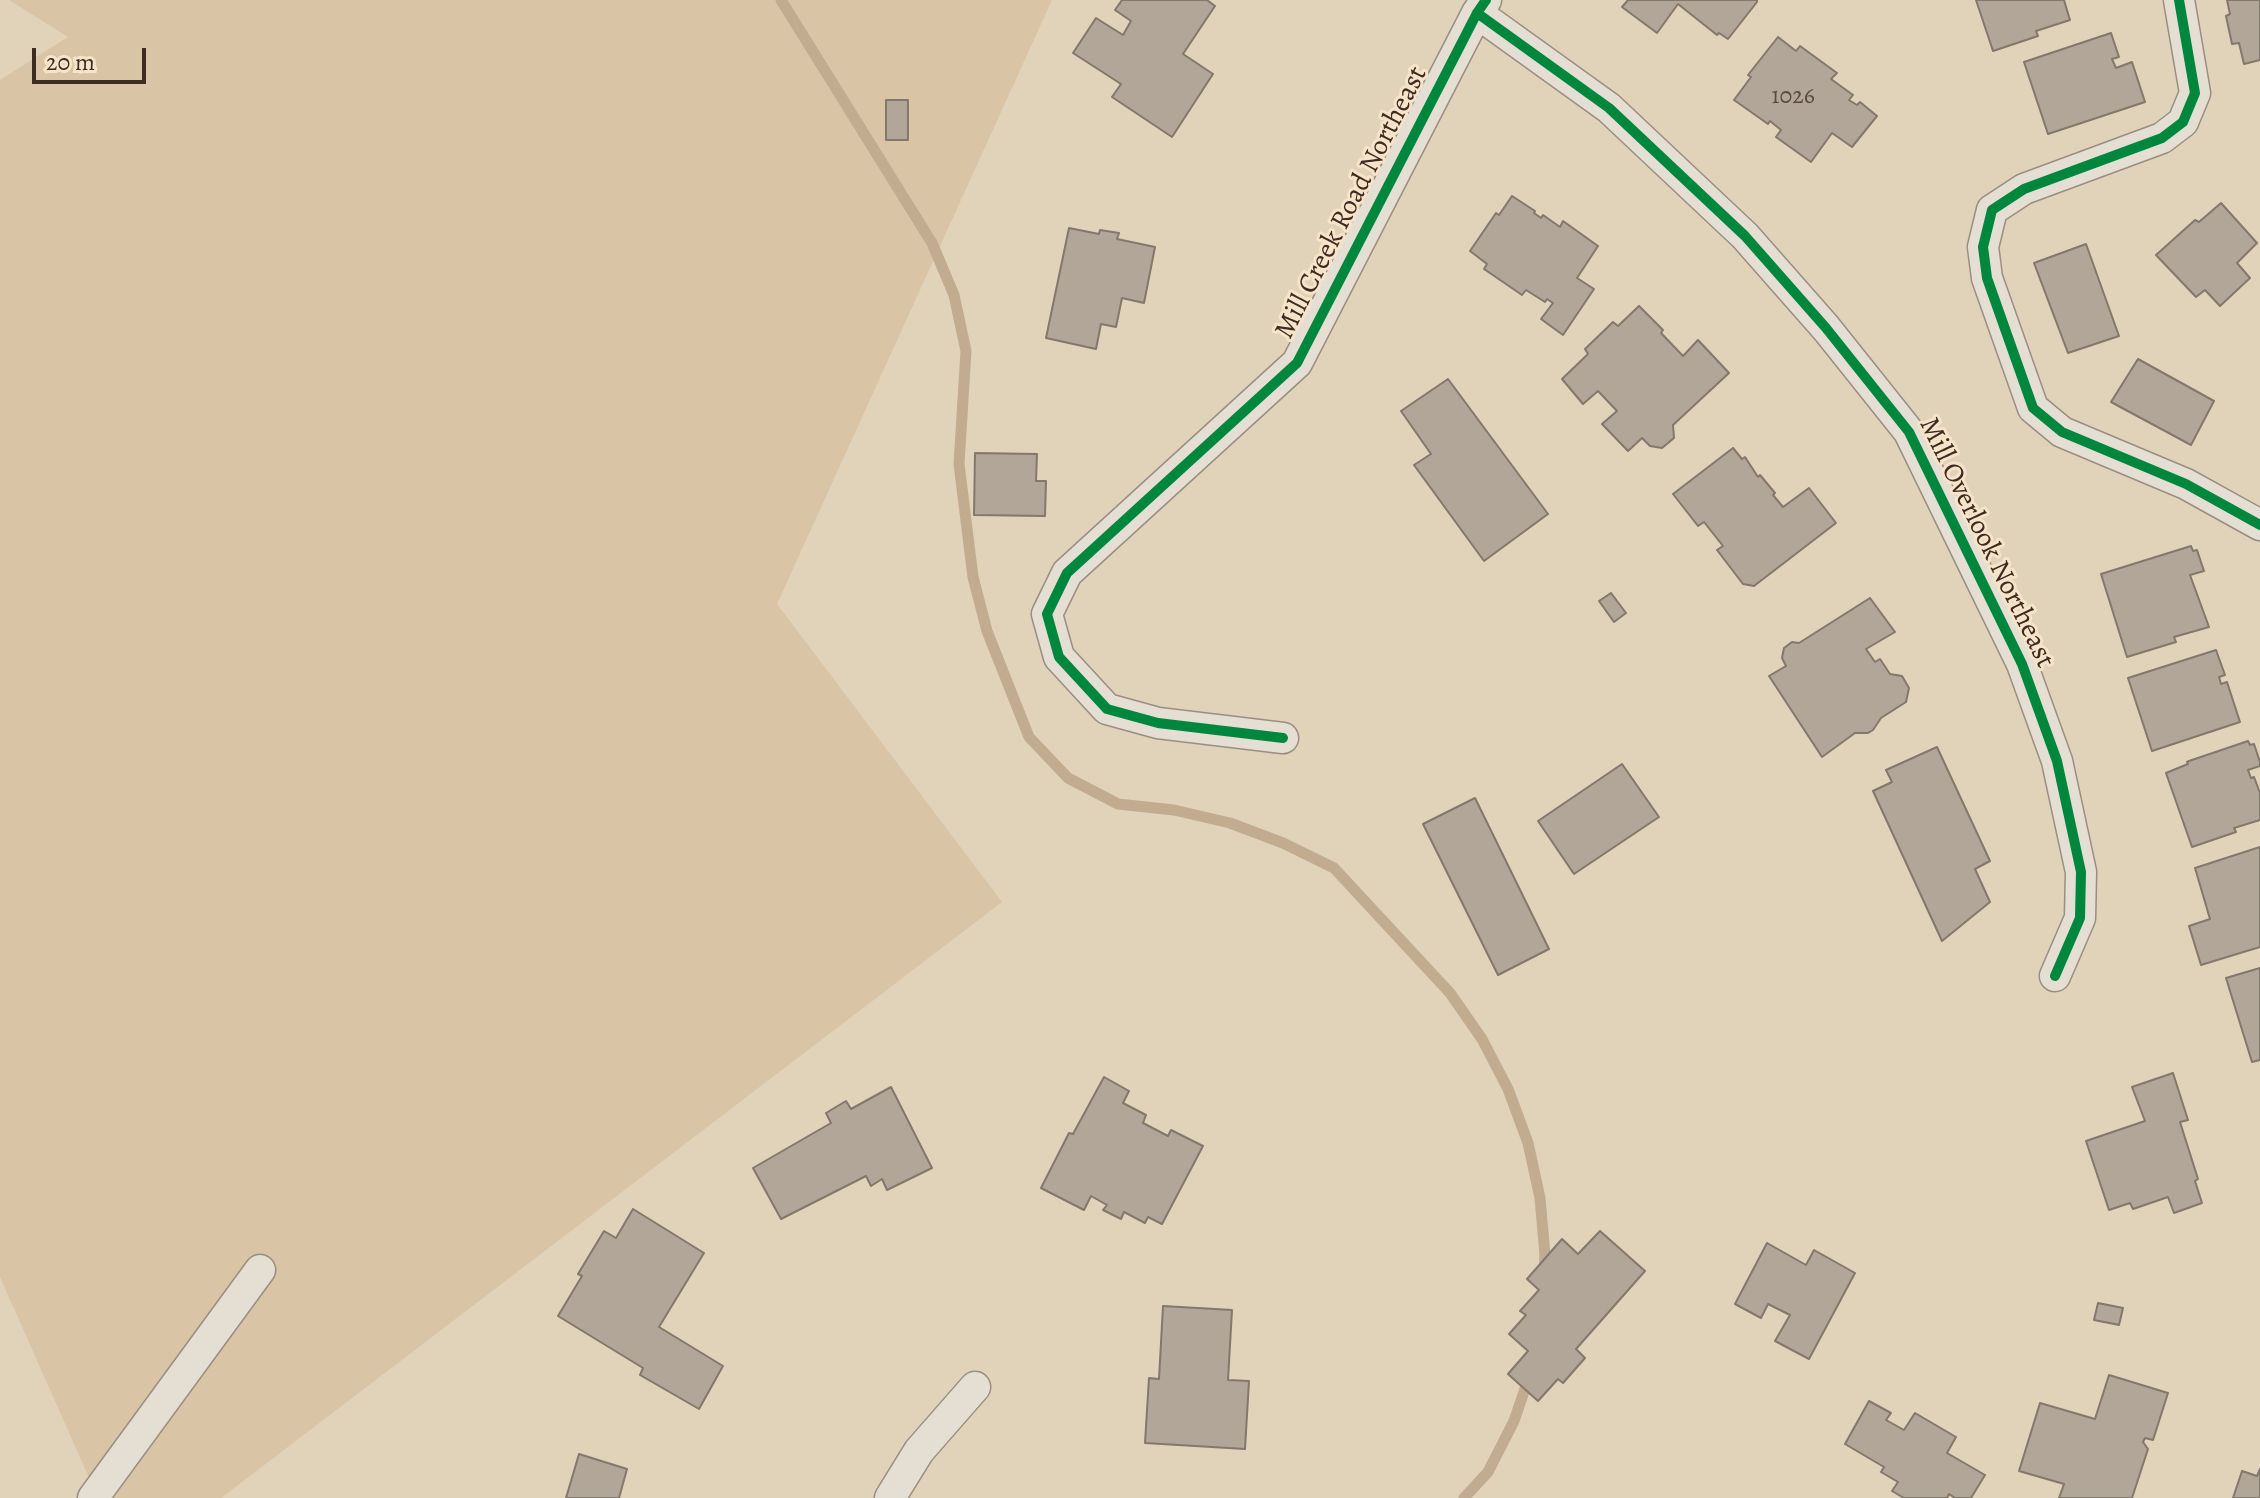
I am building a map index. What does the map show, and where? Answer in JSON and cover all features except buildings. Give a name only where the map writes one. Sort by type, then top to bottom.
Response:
[{"type":"street","points":[[2179,0],[2195,93],[2183,122],[2162,138],[2024,189],[1992,210],[1983,247],[1987,278],[2033,408],[2062,432],[2186,484],[2260,525]]},
{"type":"street","name":"Mill Creek Road Northeast","points":[[1283,738],[1158,723],[1107,709],[1059,657],[1047,614],[1067,573],[1297,363],[1481,6]]},
{"type":"street","name":"Mill Overlook Northeast","points":[[1481,6],[1609,108],[1745,236],[1826,328],[1909,432],[2022,664],[2057,761],[2081,872],[2080,918],[2055,976]]},
{"type":"street","points":[[93,1498],[260,1270]]},
{"type":"street","points":[[890,1498],[919,1451],[975,1387]]},
{"type":"shaded area","points":[[9,0],[1052,0],[777,604],[1002,902],[221,1498],[98,1498],[0,1277],[0,80],[68,37]]},
{"type":"waterway","points":[[781,0],[932,243],[954,295],[966,351],[959,464],[973,577],[987,631],[1029,737],[1068,778],[1118,804],[1174,810],[1230,823],[1283,843],[1334,868],[1450,993],[1482,1039],[1508,1089],[1528,1143],[1540,1198],[1544,1273]]},
{"type":"waterway","points":[[1464,1498],[1488,1472],[1514,1421],[1529,1377]]},
{"type":"cycle path","points":[[1283,738],[1158,723],[1107,709],[1059,657],[1047,614],[1067,573],[1297,363],[1486,0]]},
{"type":"cycle path","points":[[2179,0],[2195,93],[2183,122],[2162,138],[2024,189],[1992,210],[1983,247],[1987,278],[2033,408],[2062,432],[2186,484],[2260,525]]},
{"type":"cycle path","points":[[1477,13],[1609,108],[1745,236],[1826,328],[1909,432],[2022,664],[2057,761],[2081,872],[2080,918],[2055,976]]}]
